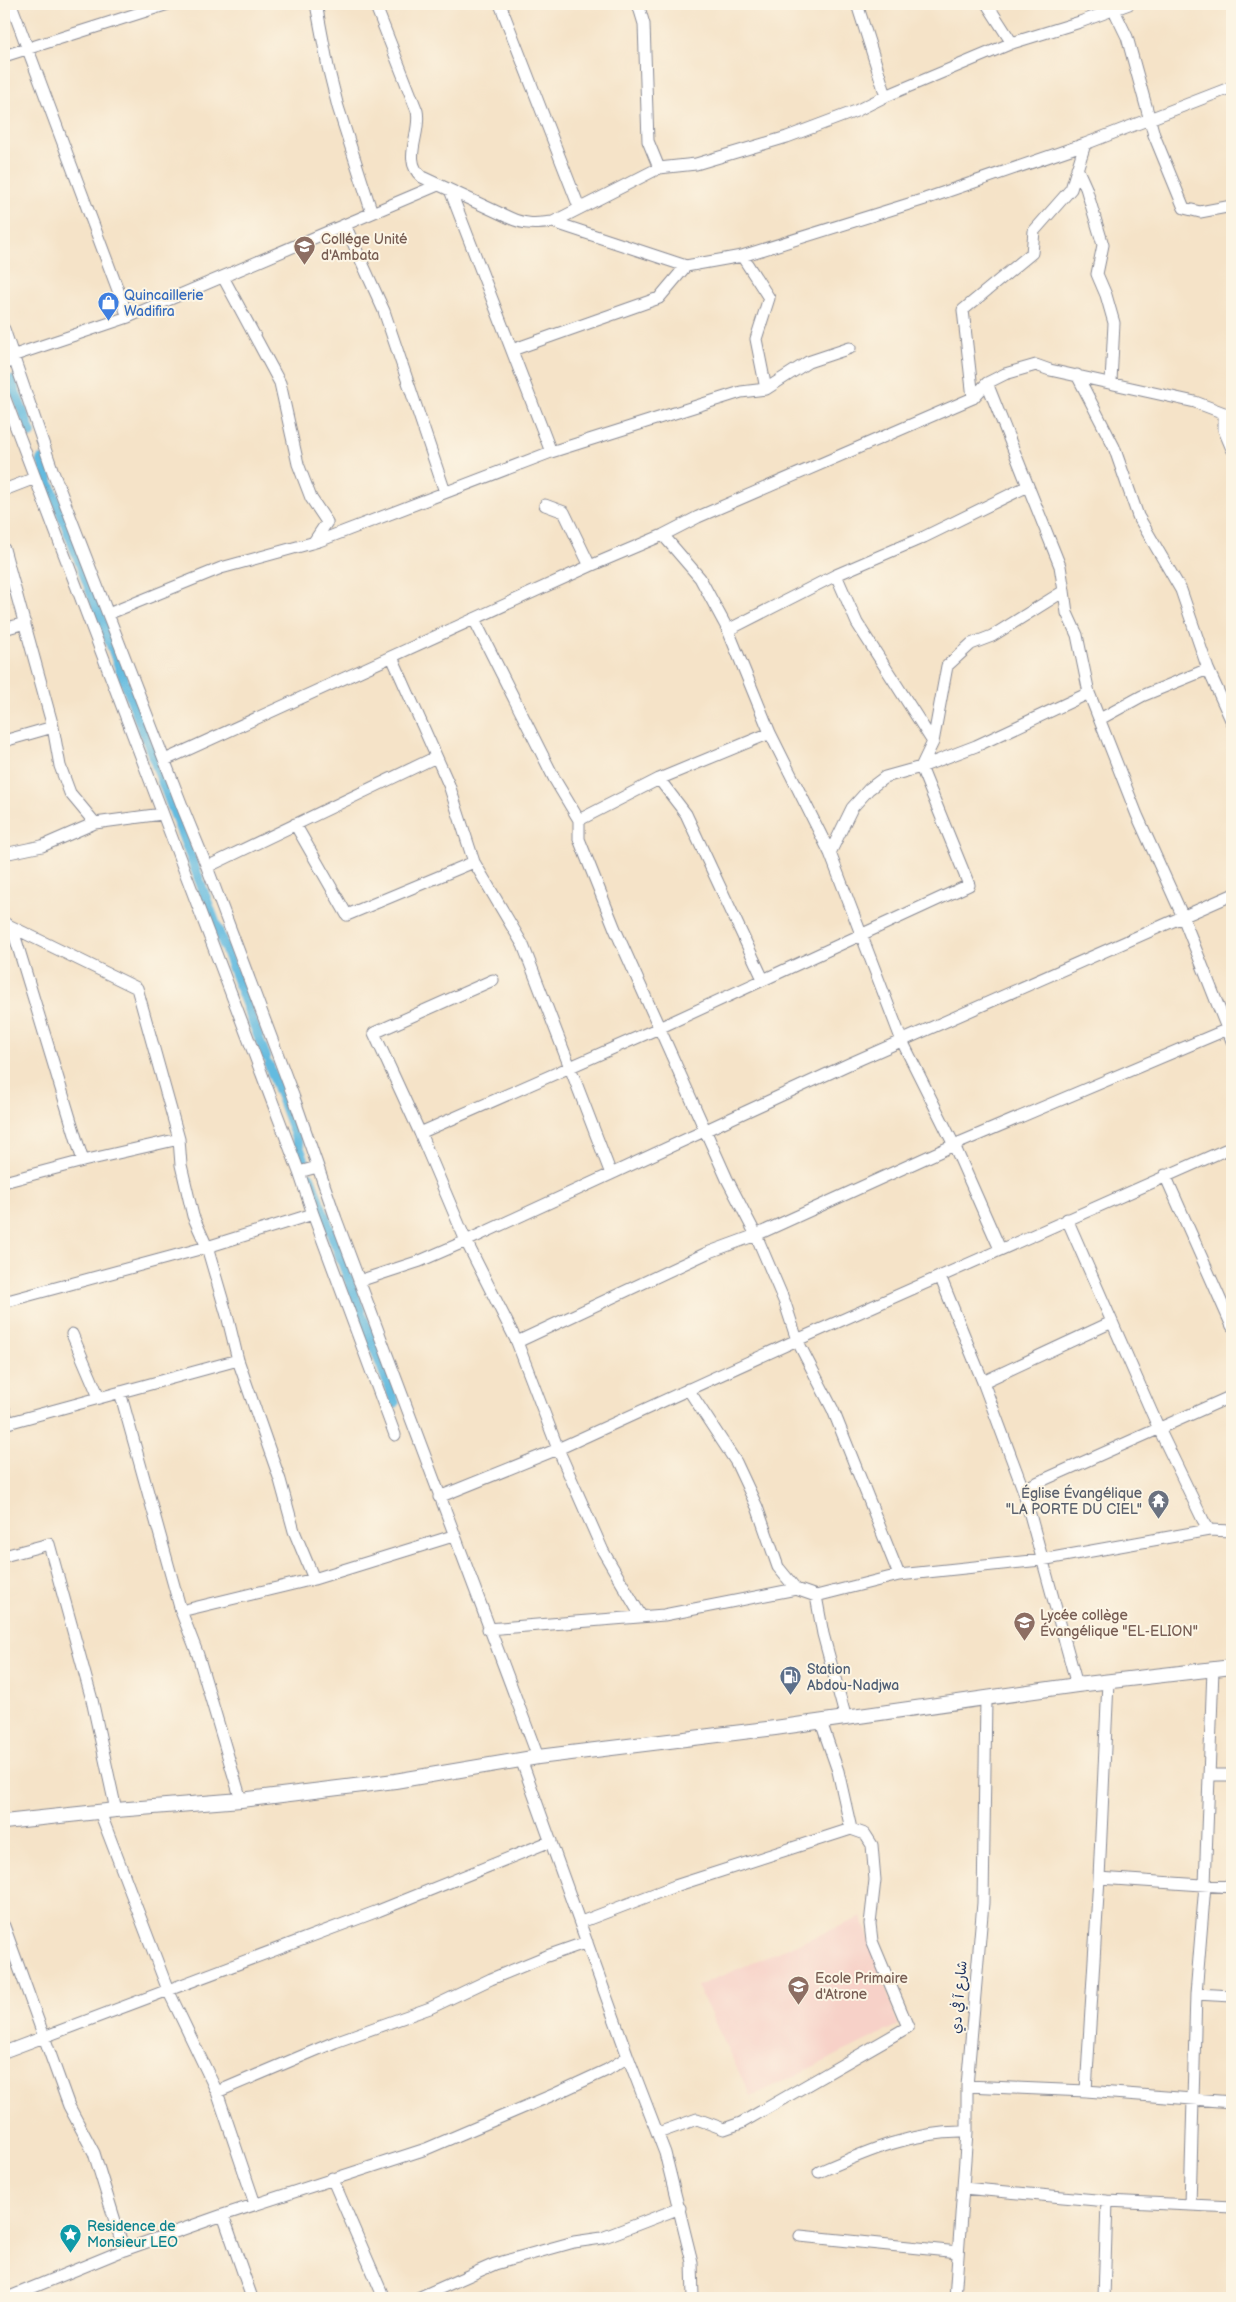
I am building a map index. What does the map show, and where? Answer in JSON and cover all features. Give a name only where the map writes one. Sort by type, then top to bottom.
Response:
[{"type":"street","points":[[11,4],[128,316]]},
{"type":"street","points":[[4,56],[168,4]]},
{"type":"street","points":[[316,4],[338,107],[372,213]]},
{"type":"street","points":[[375,4],[418,114],[412,157],[413,166],[422,177],[521,224],[553,222],[686,266],[742,256],[925,199],[1085,144],[1232,87]]},
{"type":"street","points":[[500,4],[579,207]]},
{"type":"street","points":[[638,4],[644,24],[648,141],[659,168]]},
{"type":"street","points":[[857,4],[886,96]]},
{"type":"street","points":[[987,4],[1012,43]]},
{"type":"street","points":[[553,222],[579,207],[659,168],[696,164],[787,137],[856,111],[886,96],[1012,43],[1080,22],[1112,6],[1129,4]]},
{"type":"street","points":[[1112,6],[1127,36],[1154,135],[1184,208],[1200,212],[1232,206]]},
{"type":"street","points":[[973,398],[963,310],[1032,253],[1034,231],[1071,189],[1085,144]]},
{"type":"street","points":[[1077,168],[1086,188],[1103,245],[1097,274],[1106,294],[1114,323],[1111,382]]},
{"type":"street","points":[[4,366],[14,355],[128,316],[438,185]]},
{"type":"street","points":[[450,190],[551,452]]},
{"type":"street","points":[[345,225],[384,311],[445,492]]},
{"type":"street","points":[[742,256],[769,298],[756,339],[766,389]]},
{"type":"street","points":[[512,350],[659,298],[686,266]]},
{"type":"street","points":[[223,277],[280,383],[298,464],[311,498],[327,522],[313,543]]},
{"type":"street","points":[[4,329],[53,472],[208,867],[453,1536],[538,1758]]},
{"type":"street","points":[[108,614],[221,568],[313,543],[551,452],[741,392],[766,389],[808,362],[850,348]]},
{"type":"street","points":[[165,760],[590,566],[663,536],[698,516],[973,398],[987,383],[1005,374],[1036,365],[1050,370],[1195,402],[1228,414],[1224,430],[1232,449]]},
{"type":"street","points":[[1078,375],[1114,447],[1138,516],[1181,590],[1208,669],[1232,722]]},
{"type":"street","points":[[987,383],[1060,566],[1067,613],[1077,635],[1089,693],[1137,815],[1183,918],[1232,1041]]},
{"type":"street","points":[[4,396],[125,709],[162,814],[299,1172],[395,1434]]},
{"type":"street","points":[[4,490],[36,478]]},
{"type":"street","points":[[728,630],[836,575],[924,537],[1028,486]]},
{"type":"street","points":[[545,505],[564,512],[590,566]]},
{"type":"street","points":[[663,536],[700,578],[728,630],[770,734],[830,853],[902,1041],[954,1145],[1000,1249]]},
{"type":"street","points":[[4,549],[53,727],[60,766],[70,793],[94,823]]},
{"type":"street","points":[[836,575],[856,623],[933,742]]},
{"type":"street","points":[[420,1133],[568,1066],[658,1028],[969,885],[921,767],[933,742],[947,666],[971,644],[992,636],[1064,591]]},
{"type":"street","points":[[474,619],[555,780],[579,820],[579,839],[658,1028],[756,1236],[785,1303],[797,1340],[833,1410],[899,1575]]},
{"type":"street","points":[[4,628],[25,623]]},
{"type":"street","points":[[392,656],[449,785],[474,862],[523,945],[610,1174]]},
{"type":"street","points":[[1100,719],[1142,696],[1208,669]]},
{"type":"street","points":[[830,853],[852,808],[869,789],[885,777],[921,767],[976,746],[1089,693]]},
{"type":"street","points":[[4,741],[53,727]]},
{"type":"street","points":[[579,820],[659,778],[770,734]]},
{"type":"street","points":[[208,867],[436,757]]},
{"type":"street","points":[[659,778],[686,814],[763,979]]},
{"type":"street","points":[[4,854],[42,846],[94,823],[162,814]]},
{"type":"street","points":[[295,824],[347,915],[474,862]]},
{"type":"street","points":[[359,1281],[420,1261],[466,1241],[902,1041],[1232,895]]},
{"type":"street","points":[[8,925],[137,988],[179,1139],[181,1165],[193,1216],[206,1247],[228,1319],[238,1360],[280,1480],[294,1531],[314,1578]]},
{"type":"street","points":[[8,925],[83,1161]]},
{"type":"street","points":[[493,980],[374,1033],[420,1133],[466,1241],[517,1342],[558,1449],[603,1551],[641,1616]]},
{"type":"street","points":[[517,1342],[707,1253],[756,1236],[954,1145],[1228,1030]]},
{"type":"street","points":[[4,1182],[83,1161],[179,1139]]},
{"type":"street","points":[[439,1497],[558,1449],[1165,1175],[1232,1147]]},
{"type":"street","points":[[299,1172],[317,1166]]},
{"type":"street","points":[[1165,1175],[1232,1326]]},
{"type":"street","points":[[4,1302],[206,1247],[313,1214]]},
{"type":"street","points":[[1067,1219],[1159,1429],[1209,1530]]},
{"type":"street","points":[[940,1276],[983,1382],[1023,1489],[1076,1685]]},
{"type":"street","points":[[983,1382],[1112,1322]]},
{"type":"street","points":[[72,1334],[99,1397]]},
{"type":"street","points":[[4,1408],[6,1424],[238,1360]]},
{"type":"street","points":[[688,1389],[736,1462],[757,1507],[778,1566],[796,1590]]},
{"type":"street","points":[[120,1392],[181,1611],[198,1655],[242,1800]]},
{"type":"street","points":[[1023,1489],[1232,1396]]},
{"type":"street","points":[[488,1629],[664,1615],[796,1590],[816,1596],[899,1575],[1041,1560],[1209,1530],[1232,1531]]},
{"type":"street","points":[[181,1611],[314,1578],[453,1536]]},
{"type":"street","points":[[4,1556],[49,1544],[90,1691],[116,1810]]},
{"type":"street","points":[[816,1596],[823,1634],[846,1719]]},
{"type":"street","points":[[4,1822],[116,1810],[242,1800],[395,1781],[538,1758],[846,1719],[1076,1685],[1232,1667]]},
{"type":"street","points":[[1190,2205],[1196,1994],[1205,1885],[1211,1775],[1213,1669]]},
{"type":"street","points":[[1086,2092],[1100,1878],[1108,1682]]},
{"type":"street","name":"شارع آ في دي","points":[[955,2298],[967,2132],[967,2086],[983,1903],[986,1699]]},
{"type":"street","points":[[821,1722],[838,1771],[851,1829]]},
{"type":"street","points":[[522,1762],[628,2057],[658,2133],[680,2208],[692,2262],[693,2298]]},
{"type":"street","points":[[1211,1775],[1232,1776]]},
{"type":"street","points":[[100,1812],[168,1990],[217,2092],[255,2204]]},
{"type":"street","points":[[581,1922],[674,1886],[851,1829],[865,1834],[872,1846],[875,1880],[870,1924],[872,1941],[908,2028],[741,2123],[724,2129],[697,2119],[658,2133]]},
{"type":"street","points":[[4,2052],[378,1911],[551,1841]]},
{"type":"street","points":[[1100,1878],[1232,1887]]},
{"type":"street","points":[[4,1926],[68,2106],[94,2153],[124,2250]]},
{"type":"street","points":[[217,2092],[335,2042],[430,2008],[491,1979],[587,1942]]},
{"type":"street","points":[[1196,1994],[1232,1996]]},
{"type":"street","points":[[7,2298],[124,2250],[222,2215],[426,2148],[482,2126],[598,2074],[628,2057]]},
{"type":"street","points":[[967,2086],[1232,2102]]},
{"type":"street","points":[[818,2172],[855,2157],[924,2134],[967,2132]]},
{"type":"street","points":[[332,2178],[384,2298]]},
{"type":"street","points":[[963,2188],[1107,2201],[1232,2207]]},
{"type":"street","points":[[1104,2298],[1107,2201]]},
{"type":"street","points":[[418,2298],[496,2264],[574,2242],[602,2238],[680,2208]]},
{"type":"street","points":[[222,2215],[252,2298]]},
{"type":"street","points":[[800,2236],[958,2252]]},
{"type":"shaded area","name":"Ecole Primaire d'Atrone","points":[[862,1917],[898,2025],[751,2097],[697,1986]]},
{"type":"waterway","points":[[11,380],[31,433]]},
{"type":"waterway","points":[[41,460],[266,1057]]},
{"type":"waterway","points":[[269,1065],[306,1165]]},
{"type":"waterway","points":[[310,1177],[395,1403]]},
{"type":"place","name":"Collége Unité d'Ambata","points":[[305,266]]},
{"type":"place","name":"Quincaillerie Wadifira","points":[[108,322]]},
{"type":"place","name":"Église Évangélique \"LA PORTE DU CIEL\"","points":[[1158,1520]]},
{"type":"place","name":"Lycée collège Évangélique \"EL-ELION\"","points":[[1024,1642]]},
{"type":"place","name":"Station Abdou-Nadjwa","points":[[791,1696]]},
{"type":"place","name":"Ecole Primaire d'Atrone","points":[[799,2005]]},
{"type":"place","name":"Residence de Monsieur LEO","points":[[71,2253]]}]
